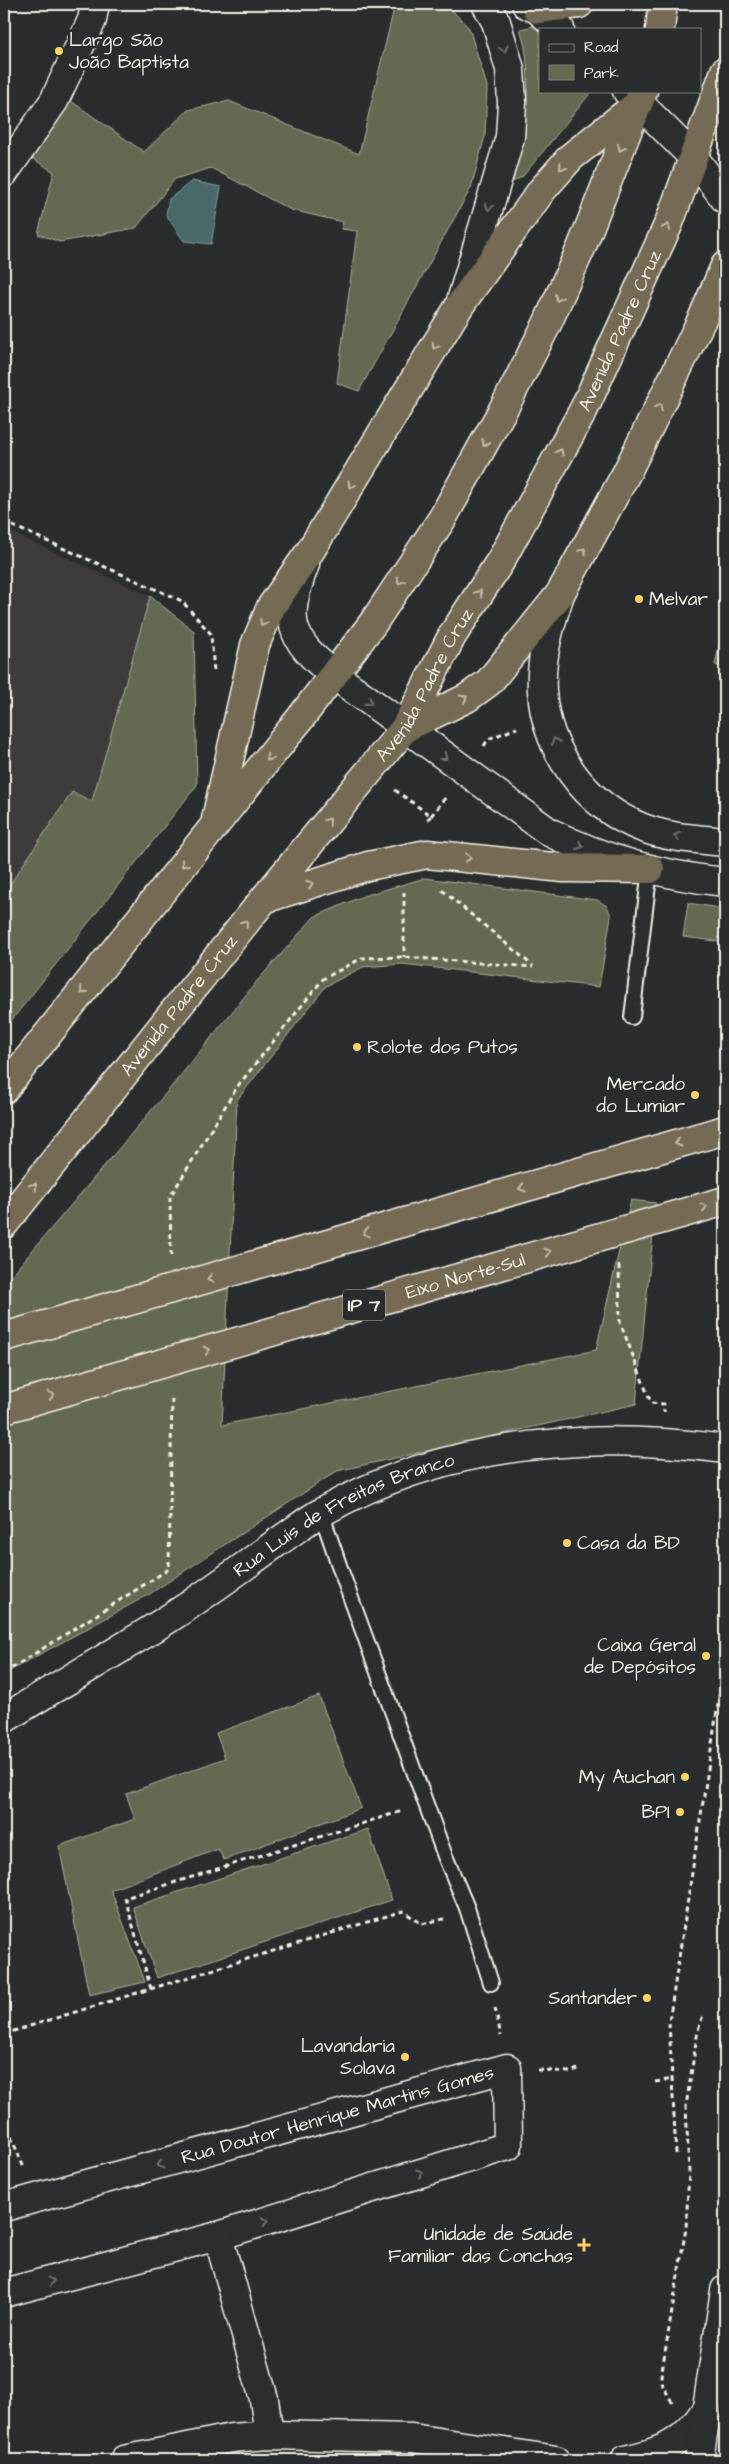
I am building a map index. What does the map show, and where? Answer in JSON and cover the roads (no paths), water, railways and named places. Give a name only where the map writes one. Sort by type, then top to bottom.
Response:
[{"type":"highway","points":[[532,6],[579,4]]},
{"type":"highway","points":[[660,28],[663,4]]},
{"type":"highway","name":"Avenida Padre Cruz","points":[[4,1224],[264,899],[405,728],[452,636],[501,560],[584,409],[669,223],[725,71]]},
{"type":"highway","points":[[214,826],[261,627],[271,608],[309,553],[460,305],[542,190],[571,157],[636,95]]},
{"type":"highway","points":[[4,1089],[334,675],[373,623],[442,519],[506,404],[547,324],[582,246],[636,95]]},
{"type":"highway","points":[[405,728],[467,698],[489,682],[560,594],[627,472],[704,317],[725,266]]},
{"type":"highway","points":[[264,899],[368,866],[404,857],[426,854],[563,868],[650,869]]},
{"type":"highway","points":[[4,1076],[49,1034]]},
{"type":"highway","points":[[4,1337],[725,1130]]},
{"type":"highway","name":"Eixo Norte-Sul","points":[[4,1409],[725,1201]]},
{"type":"street","points":[[4,173],[54,101],[92,20],[95,4]]},
{"type":"street","points":[[460,305],[510,137],[512,103],[510,69],[496,22],[486,4]]},
{"type":"street","points":[[532,6],[559,28]]},
{"type":"street","points":[[636,95],[694,158],[725,199]]},
{"type":"street","points":[[309,553],[295,590],[292,623],[302,646],[334,675],[549,832],[578,846],[650,869],[725,882]]},
{"type":"street","points":[[560,594],[547,636],[542,690],[545,716],[566,765],[580,786],[600,805],[642,828],[684,838],[725,842]]},
{"type":"street","name":"Rua Luís de Freitas Branco","points":[[4,1719],[186,1607],[321,1512],[386,1480],[426,1466],[508,1448],[599,1440],[648,1441],[725,1449]]},
{"type":"street","name":"Rua Doutor Henrique Martins Gomes","points":[[4,2207],[39,2199],[506,2068],[508,2146],[218,2236],[4,2294]]},
{"type":"street","points":[[218,2236],[264,2399],[269,2435]]},
{"type":"street","points":[[699,2460],[725,2296]]},
{"type":"street","points":[[625,2460],[658,2452],[687,2435],[707,2408]]},
{"type":"street","points":[[124,2460],[232,2438],[269,2435],[412,2438],[556,2460]]},
{"type":"lane","points":[[632,1017],[650,869]]},
{"type":"lane","points":[[321,1512],[340,1571],[426,1804],[467,1908],[491,1983]]},
{"type":"water","points":[[192,181],[221,187],[211,244],[184,241],[166,215],[169,199]]},
{"type":"place","name":"Largo São João Baptista","points":[[59,51]]},
{"type":"place","name":"Melvar","points":[[639,599]]},
{"type":"place","name":"Rolote dos Putos","points":[[357,1047]]},
{"type":"place","name":"Mercado do Lumiar","points":[[695,1095]]},
{"type":"place","name":"Casa da BD","points":[[567,1543]]},
{"type":"place","name":"Caixa Geral de Depósitos","points":[[706,1656]]},
{"type":"place","name":"My Auchan","points":[[685,1777]]},
{"type":"place","name":"BPI","points":[[680,1812]]},
{"type":"place","name":"Santander","points":[[647,1998]]},
{"type":"place","name":"Lavandaria Solava","points":[[405,2057]]},
{"type":"place","name":"Unidade de Saúde Familiar das Conchas","points":[[584,2245]]}]
